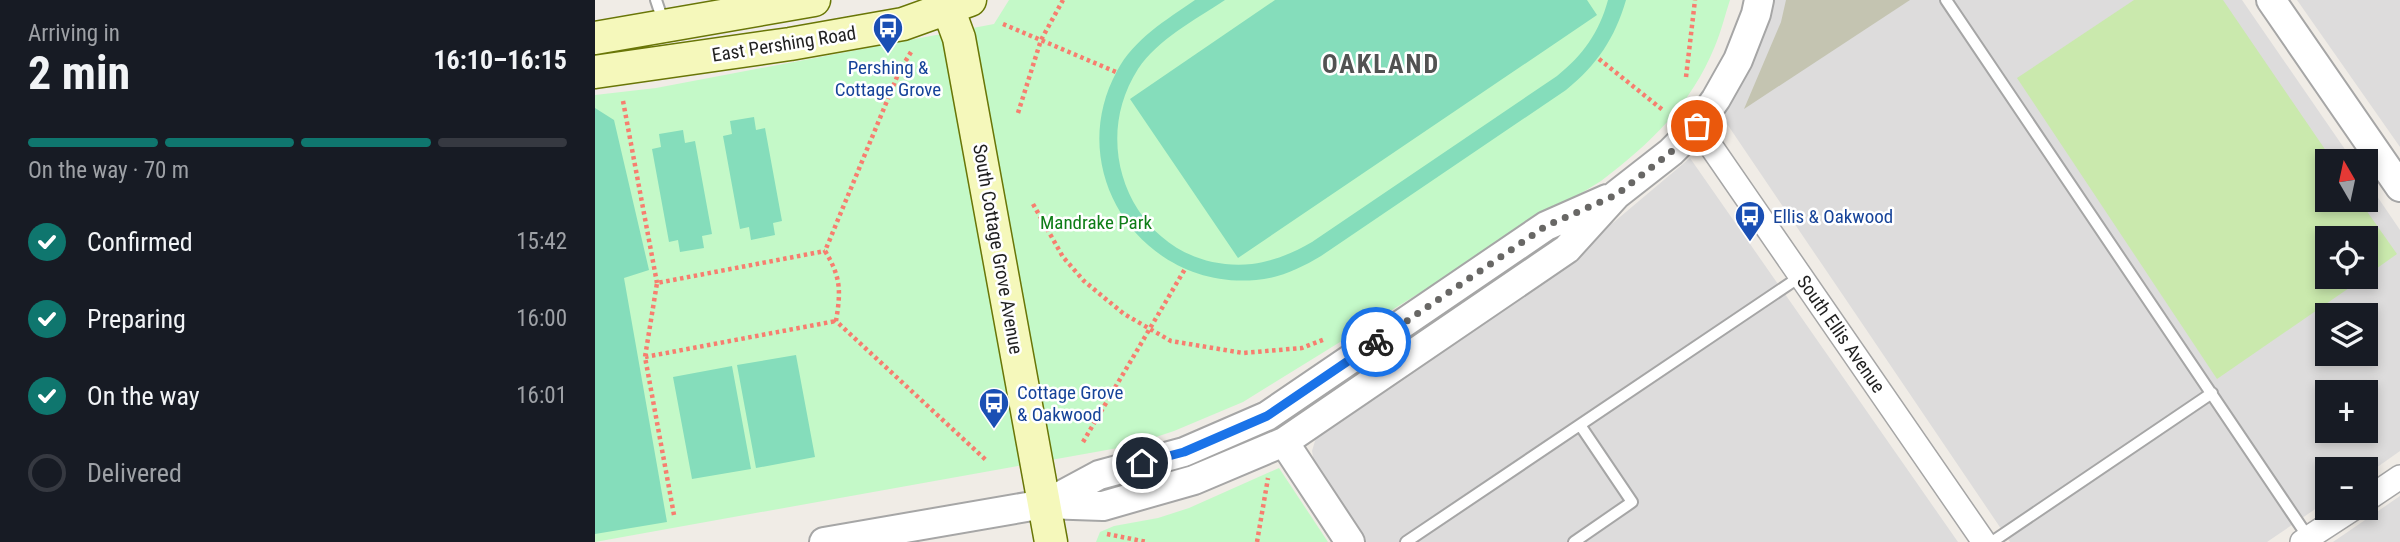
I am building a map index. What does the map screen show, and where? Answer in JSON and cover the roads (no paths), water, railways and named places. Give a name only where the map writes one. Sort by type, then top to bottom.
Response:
[{"type":"main road","name":"East Pershing Road","points":[[602,37],[660,13],[814,0]]},
{"type":"main road","name":"East Pershing Road","points":[[604,71],[790,44],[902,24],[955,3]]},
{"type":"main road","name":"South Cottage Grove Avenue","points":[[955,3],[1051,542]]},
{"type":"main road","points":[[602,37],[604,71]]},
{"type":"street","points":[[824,542],[1044,504],[1103,506],[1194,480],[1284,442],[1567,249],[1616,195],[1671,152],[1697,126],[1717,99],[1738,60],[1759,0]]},
{"type":"street","points":[[2271,0],[2400,187]]},
{"type":"street","name":"South Ellis Avenue","points":[[1697,126],[1985,542]]},
{"type":"street","points":[[1044,504],[1099,475],[1184,452],[1267,416],[1546,226],[1616,195]]},
{"type":"street","points":[[1284,442],[1350,542]]},
{"type":"street","points":[[2378,491],[2400,477]]},
{"type":"street","points":[[2308,541],[2337,520]]},
{"type":"lane","points":[[1946,0],[2308,541]]},
{"type":"lane","points":[[1406,542],[1801,276]]},
{"type":"lane","points":[[1992,542],[2211,393]]},
{"type":"lane","points":[[1574,542],[1632,502],[1580,425]]},
{"type":"place","name":"Pershing & Cottage Grove","points":[[888,55]]},
{"type":"place","name":"Ellis & Oakwood","points":[[1750,243]]},
{"type":"place","name":"Cottage Grove & Oakwood","points":[[994,430]]},
{"type":"district","name":"OAKLAND","points":[[1381,64]]},
{"type":"park label","name":"Mandrake Park","points":[[1096,222]]}]
